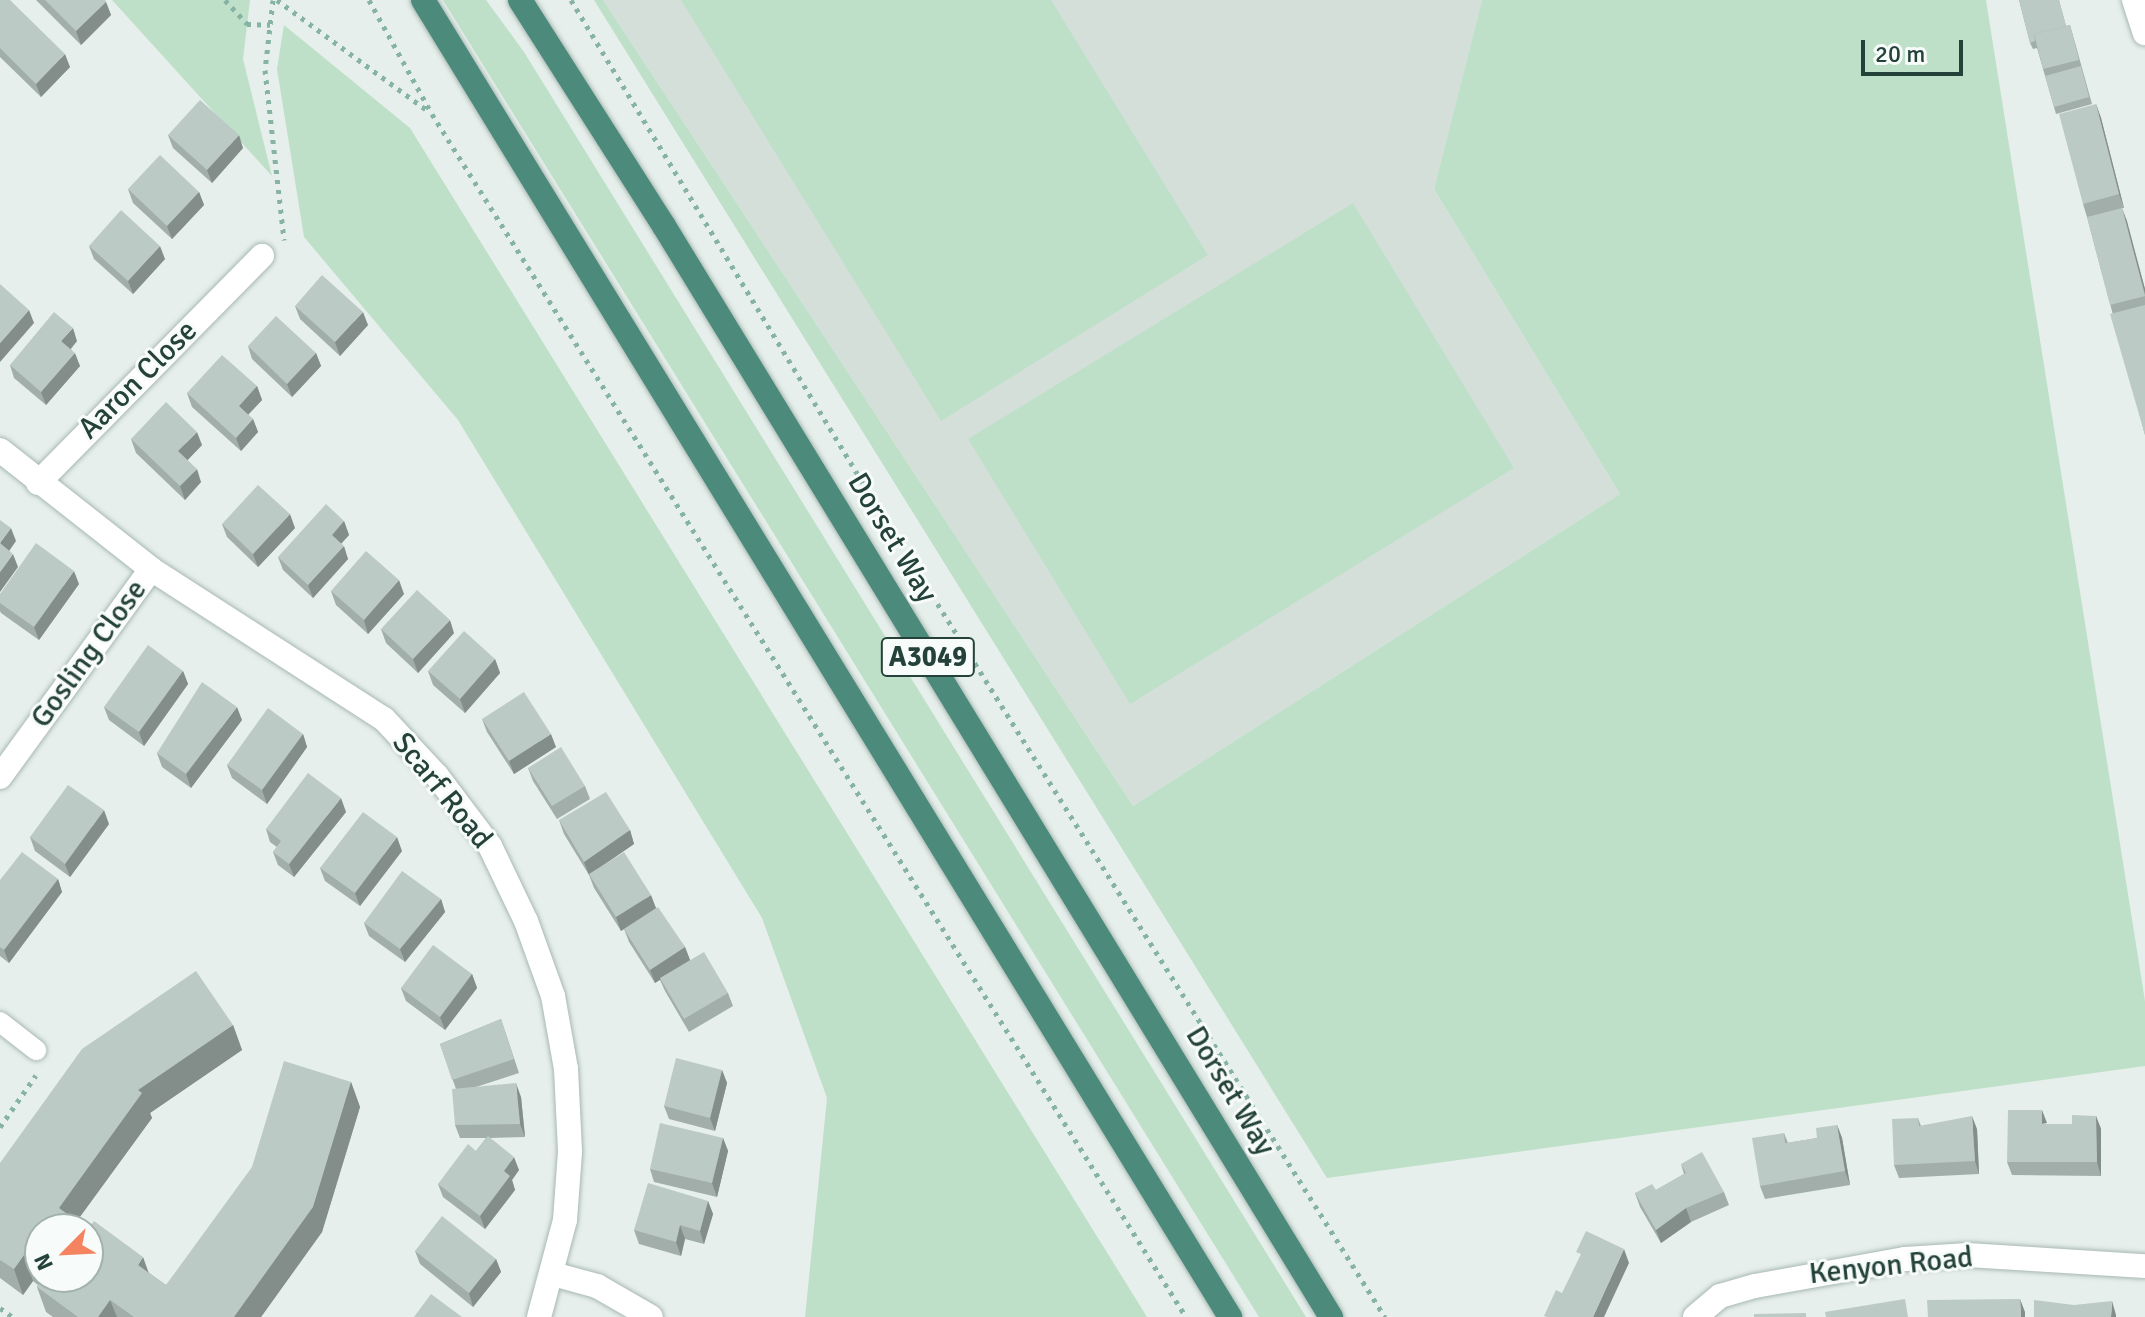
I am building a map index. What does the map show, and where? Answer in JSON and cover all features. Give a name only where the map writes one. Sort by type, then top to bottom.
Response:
[{"type":"highway","name":"A3049","points":[[423,0],[1230,1317]]},
{"type":"highway","name":"Dorset Way","points":[[520,0],[1331,1317]]},
{"type":"street","points":[[2134,0],[2145,33]]},
{"type":"street","name":"Aaron Close","points":[[38,483],[248,285],[262,256]]},
{"type":"street","name":"Scarf Road","points":[[0,450],[151,569],[384,719],[437,776],[490,846],[553,996],[566,1069],[570,1152],[565,1220],[539,1317]]},
{"type":"street","name":"Gosling Close","points":[[0,777],[151,569]]},
{"type":"street","name":"Kenyon Road","points":[[1695,1317],[1720,1296],[1755,1286],[1905,1259],[1968,1255],[2145,1266]]},
{"type":"street","points":[[553,1274],[597,1286],[651,1317]]},
{"type":"lane","points":[[0,1022],[36,1050]]},
{"type":"path","points":[[225,0],[247,24],[270,25]]},
{"type":"path","points":[[262,256],[287,238],[265,70],[275,0],[432,114]]},
{"type":"path","points":[[369,0],[432,114],[1186,1317]]},
{"type":"path","points":[[571,0],[895,536],[1385,1317]]},
{"type":"path","points":[[0,1127],[48,1058],[36,1050]]},
{"type":"path","points":[[0,1308],[13,1317]]},
{"type":"shaded area","points":[[603,0],[1482,0],[1434,189],[1620,494],[1133,806]]},
{"type":"green space","points":[[112,0],[250,0],[243,59],[272,176]]},
{"type":"green space","points":[[443,0],[486,0],[524,52],[1306,1317],[1259,1317]]},
{"type":"green space","points":[[594,0],[603,0],[1133,806],[1620,494],[1434,189],[1482,0],[1986,0],[2145,1001],[2145,1066],[1327,1178]]},
{"type":"green space","points":[[681,0],[1051,0],[1208,255],[941,421]]},
{"type":"green space","points":[[284,25],[410,128],[1147,1317],[805,1317],[827,1098],[762,918],[458,420],[304,237],[277,69]]},
{"type":"green space","points":[[1353,203],[1514,468],[1130,704],[968,439]]},
{"type":"building","points":[[0,0],[10,0],[65,54],[36,84],[0,48]]},
{"type":"building","points":[[45,0],[105,0],[106,2],[76,31]]},
{"type":"building","points":[[2019,0],[2059,0],[2066,26],[2034,34],[2035,41],[2030,43]]},
{"type":"building","points":[[2070,25],[2079,60],[2043,69],[2034,34]]},
{"type":"building","points":[[2081,66],[2089,97],[2054,107],[2045,76]]},
{"type":"building","points":[[200,100],[239,135],[207,170],[168,135]]},
{"type":"building","points":[[2096,104],[2119,194],[2083,204],[2059,114]]},
{"type":"building","points":[[160,155],[199,192],[167,226],[128,189]]},
{"type":"building","points":[[2122,208],[2145,296],[2110,305],[2087,217]]},
{"type":"building","points":[[121,210],[160,246],[128,281],[89,246]]},
{"type":"building","points":[[322,275],[363,312],[335,342],[295,306]]},
{"type":"building","points":[[0,284],[29,310],[0,343]]},
{"type":"building","points":[[2145,305],[2145,435],[2110,314]]},
{"type":"building","points":[[54,312],[73,328],[61,341],[75,353],[41,392],[10,365]]},
{"type":"building","points":[[276,316],[316,353],[287,384],[248,346]]},
{"type":"building","points":[[222,355],[257,386],[239,406],[253,419],[236,438],[187,393]]},
{"type":"building","points":[[166,402],[197,432],[178,451],[197,469],[180,486],[131,439]]},
{"type":"building","points":[[258,485],[290,514],[253,554],[222,524]]},
{"type":"building","points":[[326,504],[344,521],[332,535],[344,546],[308,585],[278,557]]},
{"type":"building","points":[[0,520],[11,528],[0,543]]},
{"type":"building","points":[[0,543],[13,554],[0,572]]},
{"type":"building","points":[[36,543],[74,571],[34,627],[0,603],[0,594]]},
{"type":"building","points":[[366,551],[399,580],[364,620],[331,591]]},
{"type":"building","points":[[417,590],[450,620],[413,659],[381,629]]},
{"type":"building","points":[[464,631],[495,659],[460,699],[428,671]]},
{"type":"building","points":[[148,645],[183,671],[139,732],[104,707]]},
{"type":"building","points":[[202,682],[237,707],[186,774],[157,753]]},
{"type":"building","points":[[524,692],[551,734],[509,761],[482,719]]},
{"type":"building","points":[[268,708],[303,734],[262,790],[227,765]]},
{"type":"building","points":[[561,747],[585,786],[552,806],[528,768]]},
{"type":"building","points":[[308,773],[341,798],[289,864],[273,852],[281,841],[266,829]]},
{"type":"building","points":[[68,785],[104,810],[65,864],[30,837]]},
{"type":"building","points":[[606,792],[630,830],[584,862],[559,820]]},
{"type":"building","points":[[363,812],[397,837],[355,893],[320,868]]},
{"type":"building","points":[[22,852],[58,879],[4,950],[0,947],[0,880]]},
{"type":"building","points":[[624,852],[651,895],[616,917],[589,874]]},
{"type":"building","points":[[402,871],[441,899],[400,949],[364,923]]},
{"type":"building","points":[[658,907],[685,947],[650,970],[624,929]]},
{"type":"building","points":[[433,945],[472,974],[440,1017],[401,988]]},
{"type":"building","points":[[704,952],[728,993],[684,1019],[660,978]]},
{"type":"building","points":[[196,971],[233,1025],[138,1090],[142,1093],[59,1208],[66,1213],[24,1213],[24,1255],[14,1269],[0,1260],[0,1163],[82,1049]]},
{"type":"building","points":[[501,1019],[514,1059],[452,1080],[440,1044]]},
{"type":"building","points":[[676,1058],[722,1070],[710,1118],[664,1106]]},
{"type":"building","points":[[284,1061],[351,1082],[313,1207],[234,1317],[134,1317],[110,1300],[98,1317],[78,1317],[45,1293],[104,1293],[104,1228],[143,1257],[138,1265],[166,1285],[252,1167]]},
{"type":"building","points":[[516,1083],[520,1124],[455,1125],[452,1089]]},
{"type":"building","points":[[2008,1110],[2042,1110],[2042,1124],[2072,1124],[2072,1115],[2096,1116],[2097,1162],[2007,1162]]},
{"type":"building","points":[[1972,1116],[1975,1161],[1894,1165],[1892,1119],[1918,1118],[1919,1126]]},
{"type":"building","points":[[660,1123],[723,1138],[712,1183],[650,1169]]},
{"type":"building","points":[[1837,1125],[1845,1171],[1760,1186],[1752,1138],[1784,1133],[1785,1143],[1817,1138],[1816,1128]]},
{"type":"building","points":[[488,1136],[514,1157],[504,1171],[510,1176],[480,1216],[438,1184],[468,1144],[476,1151]]},
{"type":"building","points":[[1702,1152],[1724,1192],[1686,1208],[1656,1230],[1635,1193],[1652,1184],[1656,1190],[1686,1173],[1681,1164]]},
{"type":"building","points":[[648,1183],[708,1201],[700,1231],[680,1225],[676,1242],[634,1230]]},
{"type":"building","points":[[442,1216],[496,1259],[469,1293],[415,1251]]},
{"type":"building","points":[[1586,1231],[1624,1249],[1593,1317],[1544,1316],[1556,1290],[1562,1293],[1581,1254],[1576,1252]]},
{"type":"building","points":[[431,1294],[462,1317],[414,1317]]},
{"type":"building","points":[[1905,1299],[1908,1317],[1826,1317],[1825,1312]]},
{"type":"building","points":[[2020,1299],[2021,1317],[1928,1317],[1927,1300]]},
{"type":"building","points":[[2034,1300],[2074,1305],[2112,1301],[2111,1317],[2034,1317]]},
{"type":"building","points":[[1806,1313],[1806,1317],[1754,1317],[1754,1314]]}]
